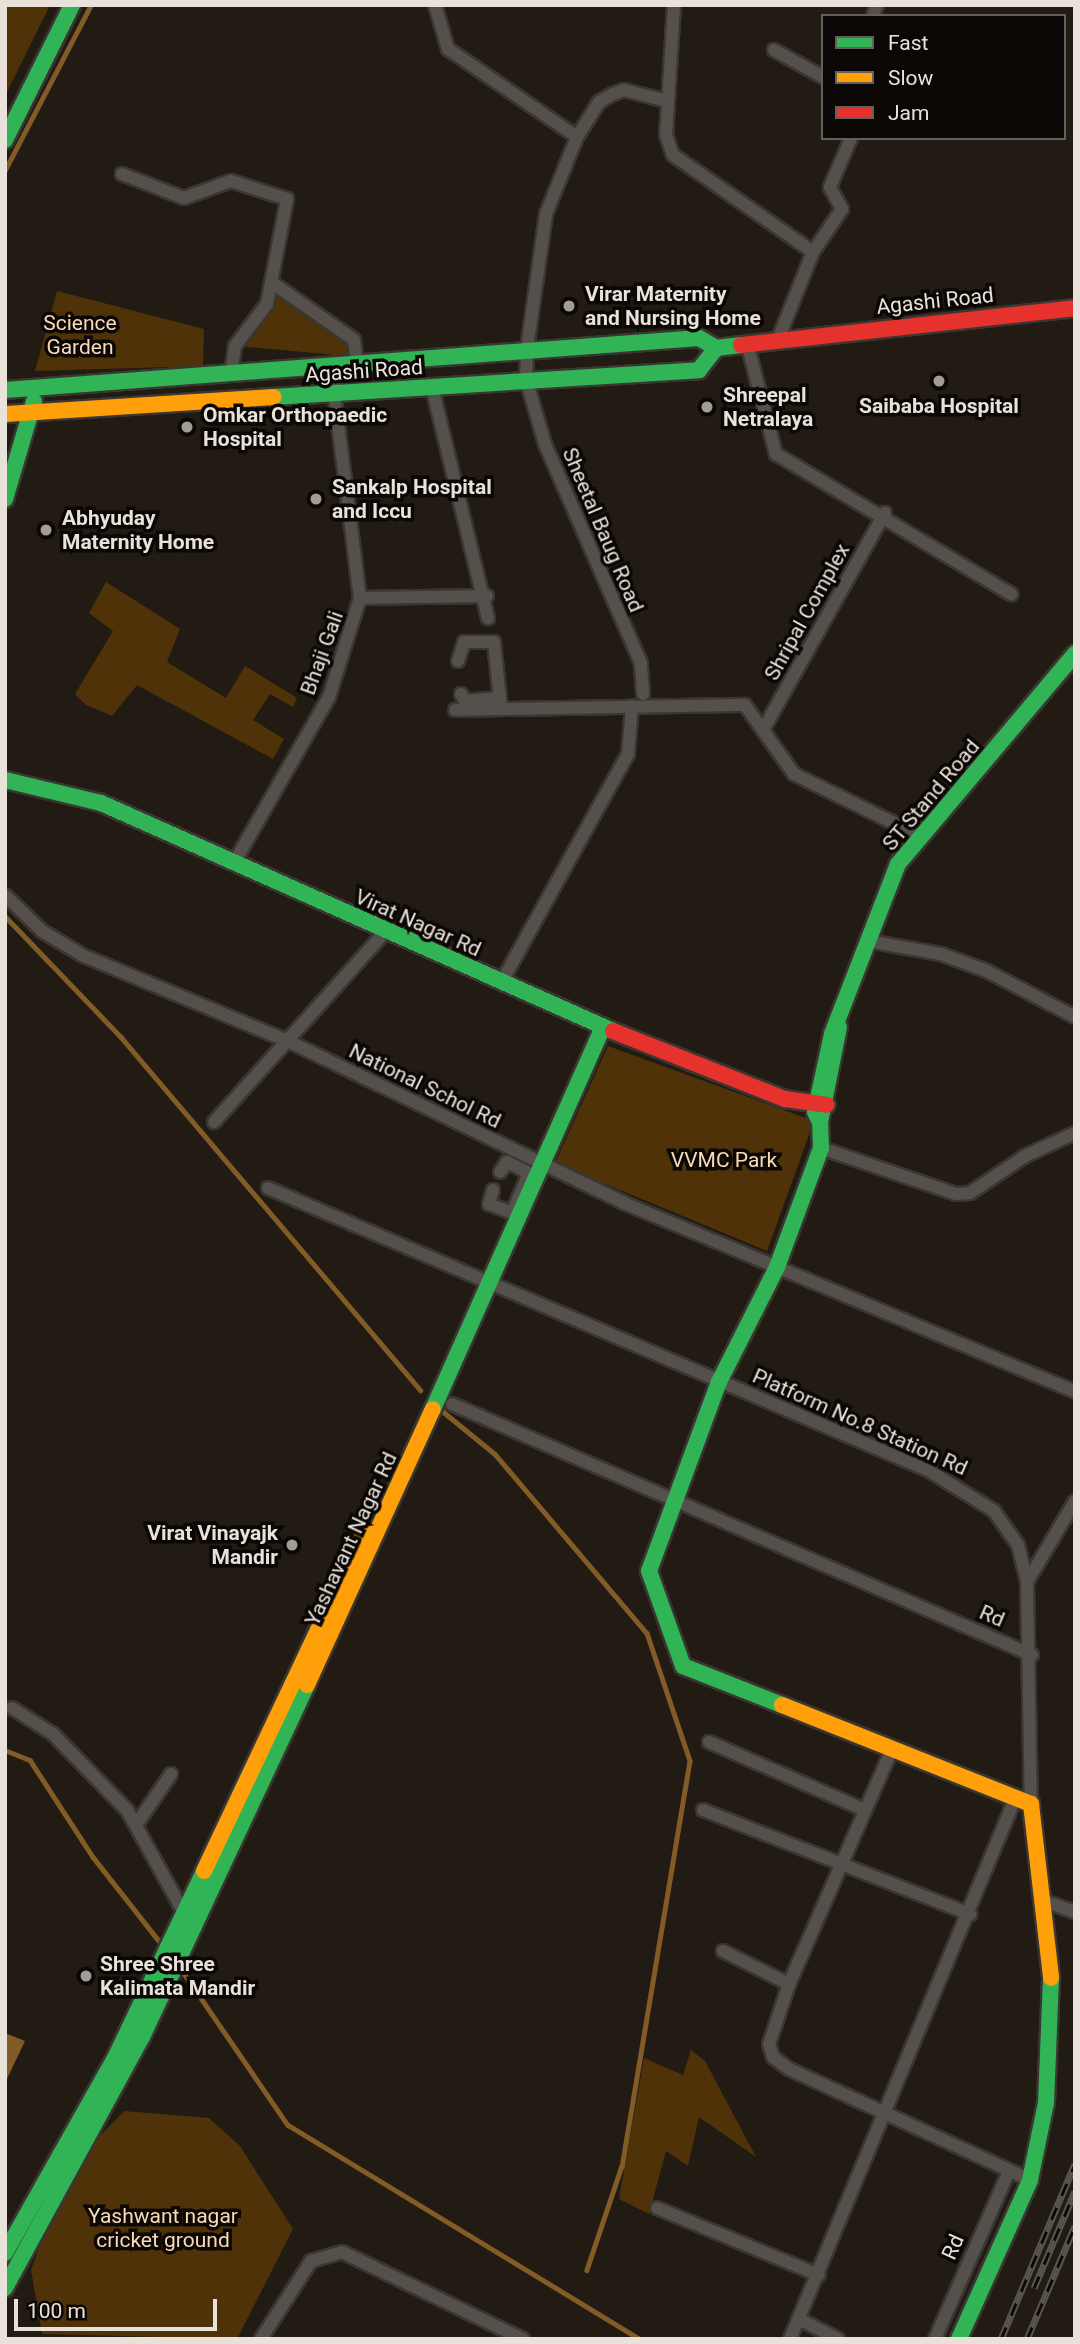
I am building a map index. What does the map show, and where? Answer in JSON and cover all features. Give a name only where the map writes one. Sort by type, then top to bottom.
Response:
[{"type":"street","points":[[5,140],[72,5]]},
{"type":"street","points":[[435,5],[448,49],[577,137]]},
{"type":"street","points":[[674,5],[667,101],[673,155],[813,253]]},
{"type":"street","points":[[774,50],[821,76]]},
{"type":"street","name":"Sheetal Baug Road","points":[[643,694],[641,663],[545,444],[526,379],[527,349],[546,214],[577,137],[599,102],[624,90],[667,101]]},
{"type":"street","points":[[779,337],[813,253],[842,209],[830,187],[850,140]]},
{"type":"street","points":[[122,174],[184,198],[231,181],[282,195],[290,206],[267,304],[235,346],[231,374]]},
{"type":"street","points":[[271,282],[354,340],[356,357]]},
{"type":"street","name":"Agashi Road","points":[[5,390],[331,369],[527,349],[699,338],[716,348],[779,337],[1075,308]]},
{"type":"street","points":[[747,343],[776,454],[885,513],[1011,594]]},
{"type":"street","name":"Agashi Road","points":[[5,414],[699,370],[716,348]]},
{"type":"street","name":"Bhaji Gali","points":[[235,861],[329,697],[360,598],[331,369]]},
{"type":"street","points":[[5,499],[34,412],[33,387]]},
{"type":"street","points":[[432,387],[487,596],[488,618]]},
{"type":"street","name":"Shripal Complex","points":[[763,730],[885,513]]},
{"type":"street","points":[[360,598],[487,596]]},
{"type":"street","points":[[458,661],[464,642],[494,642],[500,703]]},
{"type":"street","name":"ST Stand Road","points":[[821,1148],[821,1111],[839,1027],[898,864],[1075,654]]},
{"type":"street","points":[[461,694],[465,701],[500,703],[745,705],[794,774],[821,793],[920,836]]},
{"type":"street","points":[[455,710],[500,703]]},
{"type":"street","points":[[501,984],[628,754],[632,706]]},
{"type":"street","name":"Virat Nagar Rd","points":[[5,780],[101,803],[235,861],[285,890],[307,893],[382,937],[501,984],[600,1033],[821,1111]]},
{"type":"street","name":"National Schol Rd","points":[[5,895],[42,931],[82,955],[290,1042],[537,1171],[1075,1392]]},
{"type":"street","points":[[214,1122],[290,1042],[382,937],[600,1033]]},
{"type":"street","points":[[868,941],[976,967],[1075,1017]]},
{"type":"street","name":"Yashavant Nagar Rd","points":[[122,2062],[163,1972],[393,1500],[436,1395],[600,1033]]},
{"type":"street","points":[[1031,1804],[683,1666],[649,1571],[671,1503],[719,1382],[776,1267],[821,1148],[956,1194],[970,1193],[1026,1156],[1075,1133]]},
{"type":"street","points":[[493,1190],[489,1204],[512,1213],[537,1171],[507,1162],[500,1172]]},
{"type":"street","name":"Platform No.8 Station Rd","points":[[268,1188],[488,1279],[969,1491],[994,1511],[1018,1545],[1027,1582],[1032,1655]]},
{"type":"street","points":[[180,1937],[184,1913],[436,1395]]},
{"type":"street","name":"Rd","points":[[452,1404],[671,1503],[1032,1655]]},
{"type":"street","points":[[1027,1582],[1075,1501]]},
{"type":"street","points":[[959,2339],[1030,2180],[1053,2053],[1047,1902],[1031,1804],[1032,1655]]},
{"type":"street","points":[[7,1705],[92,1769],[136,1825],[184,1913]]},
{"type":"street","points":[[709,1742],[865,1810]]},
{"type":"street","points":[[892,1749],[789,1984],[769,2043],[773,2057],[884,2116],[1030,2180]]},
{"type":"street","points":[[136,1825],[171,1774]]},
{"type":"street","points":[[790,2339],[970,1914],[1015,1799]]},
{"type":"street","points":[[703,1810],[970,1914]]},
{"type":"street","points":[[1047,1902],[1075,1912]]},
{"type":"street","points":[[723,1951],[789,1984]]},
{"type":"street","points":[[5,2253],[122,2062]]},
{"type":"street","points":[[5,2288],[122,2062]]},
{"type":"street","name":"Rd","points":[[935,2339],[1009,2171]]},
{"type":"street","points":[[657,2208],[819,2274]]},
{"type":"street","points":[[261,2339],[311,2260],[342,2252],[523,2339]]},
{"type":"street","points":[[799,2319],[838,2339]]},
{"type":"green space","points":[[5,5],[50,5],[5,96]]},
{"type":"green space","name":"Science Garden","points":[[57,291],[204,329],[203,366],[35,371]]},
{"type":"green space","points":[[286,297],[349,343],[347,356],[236,346],[276,298]]},
{"type":"green space","points":[[106,582],[180,629],[167,662],[226,698],[245,666],[297,698],[293,707],[270,694],[253,720],[284,739],[273,759],[137,685],[112,716],[86,705],[75,694],[113,631],[89,613]]},
{"type":"green space","name":"VVMC Park","points":[[608,1046],[814,1121],[767,1251],[555,1163]]},
{"type":"green space","points":[[691,2050],[705,2061],[756,2157],[699,2117],[688,2166],[666,2151],[649,2214],[619,2199],[644,2058],[683,2075]]},
{"type":"green space","name":"Yashwant nagar cricket ground","points":[[124,2111],[209,2118],[240,2146],[293,2229],[237,2339],[42,2334],[31,2270],[68,2169]]},
{"type":"shaded area","points":[[5,2033],[25,2041],[5,2083]]},
{"type":"waterway","points":[[5,170],[91,5]]},
{"type":"waterway","points":[[5,916],[121,1037],[420,1390]]},
{"type":"waterway","points":[[440,1409],[495,1454],[647,1633],[690,1761],[622,2166],[587,2270]]},
{"type":"waterway","points":[[5,1750],[30,1760],[93,1857],[163,1946]]},
{"type":"waterway","points":[[179,1966],[288,2125],[640,2339]]},
{"type":"railway","points":[[1001,2339],[1075,2164]]},
{"type":"railway","points":[[1034,2288],[1075,2191]]},
{"type":"railway","points":[[1027,2339],[1075,2226]]},
{"type":"traffic: fast","points":[[5,140],[72,5]]},
{"type":"traffic: fast","points":[[5,390],[699,338],[716,348],[741,345]]},
{"type":"traffic: fast","points":[[273,397],[699,370],[716,348]]},
{"type":"traffic: fast","points":[[5,499],[34,401]]},
{"type":"traffic: fast","points":[[839,1027],[820,1122],[815,1112],[832,1034],[898,864],[1075,654]]},
{"type":"traffic: fast","points":[[5,780],[101,803],[613,1031]]},
{"type":"traffic: fast","points":[[433,1409],[603,1027]]},
{"type":"traffic: fast","points":[[782,1705],[683,1666],[649,1571],[719,1382],[777,1267],[821,1148],[820,1122]]},
{"type":"traffic: fast","points":[[5,2288],[142,2037],[307,1685]]},
{"type":"traffic: fast","points":[[5,2253],[115,2058],[204,1871]]},
{"type":"traffic: fast","points":[[959,2339],[1030,2180],[1046,2103],[1051,1978]]},
{"type":"traffic: slow","points":[[5,414],[273,397]]},
{"type":"traffic: slow","points":[[307,1685],[433,1409]]},
{"type":"traffic: slow","points":[[204,1871],[365,1531]]},
{"type":"traffic: slow","points":[[782,1705],[1031,1804],[1051,1978]]},
{"type":"traffic: jam","points":[[741,345],[1075,308]]},
{"type":"traffic: jam","points":[[613,1031],[785,1099],[827,1105]]},
{"type":"place","name":"Virar Maternity and Nursing Home","points":[[569,306]]},
{"type":"place","name":"Saibaba Hospital","points":[[939,381]]},
{"type":"place","name":"Shreepal Netralaya","points":[[707,407]]},
{"type":"place","name":"Omkar Orthopaedic Hospital","points":[[187,427]]},
{"type":"place","name":"Sankalp Hospital and Iccu","points":[[316,499]]},
{"type":"place","name":"Abhyuday Maternity Home","points":[[46,530]]},
{"type":"place","name":"Virat Vinayajk Mandir","points":[[292,1545]]},
{"type":"place","name":"Shree Shree Kalimata Mandir","points":[[86,1976]]}]
